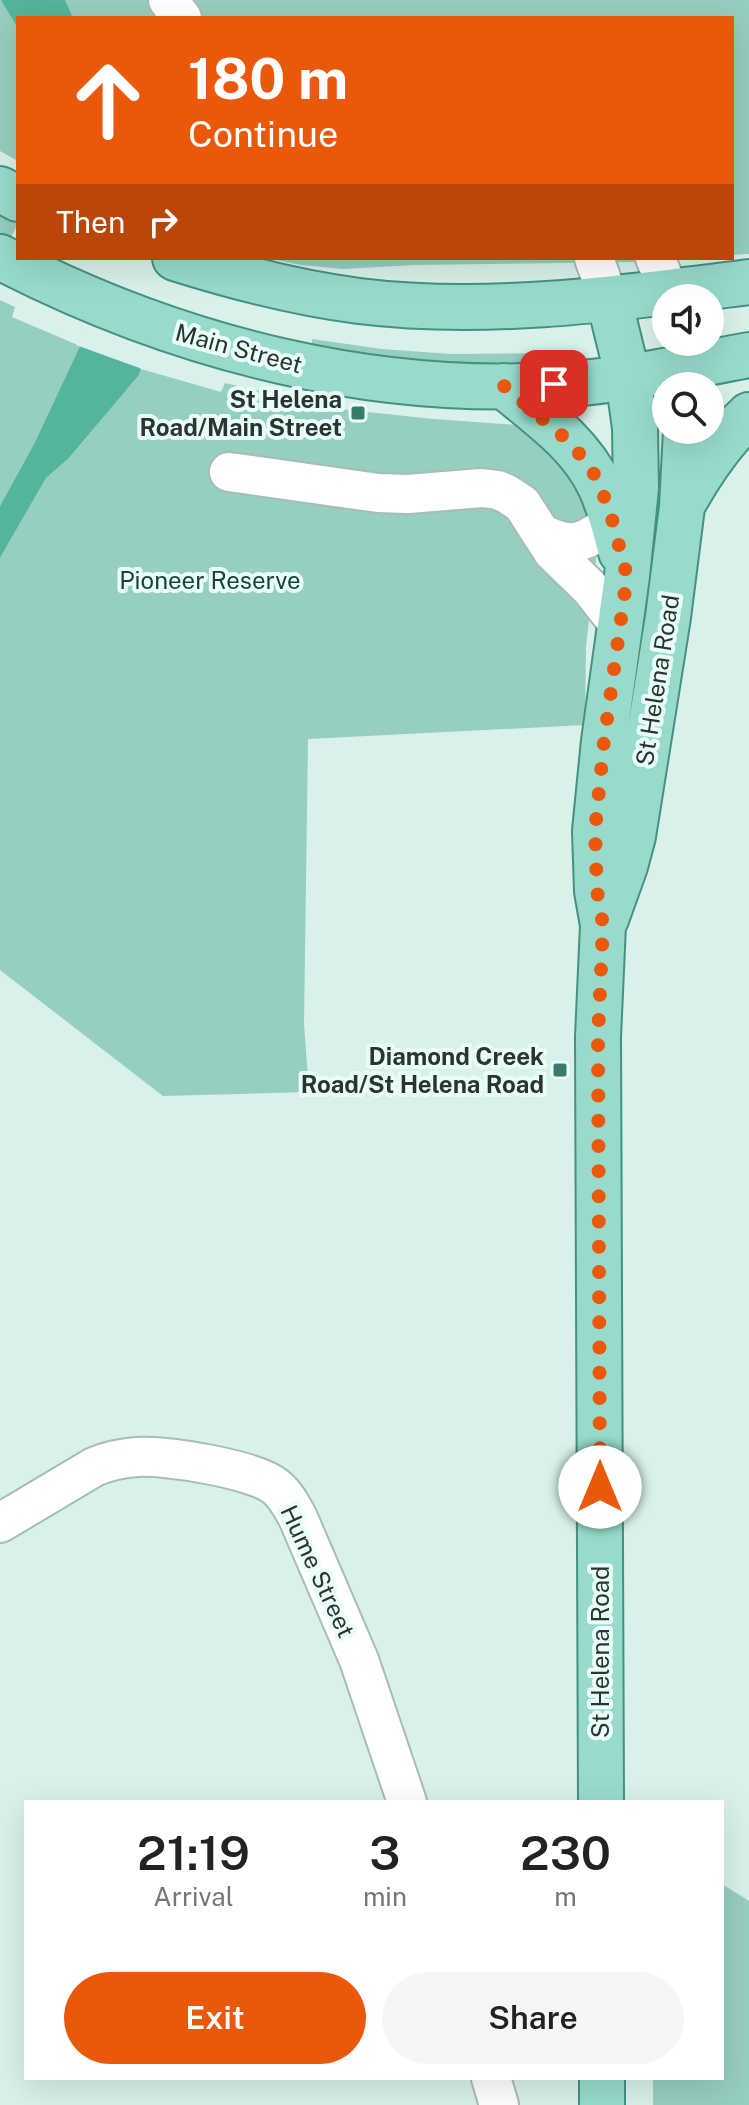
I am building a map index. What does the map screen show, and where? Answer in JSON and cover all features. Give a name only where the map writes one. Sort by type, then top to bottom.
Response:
[{"type":"main road","points":[[182,260],[254,281],[307,292],[360,301],[410,304],[475,306],[609,300],[665,283],[749,282]]},
{"type":"main road","name":"Main Street","points":[[14,264],[88,300],[140,320],[234,349],[365,377],[415,383],[504,386],[579,384],[749,355]]},
{"type":"main road","name":"St Helena Road","points":[[601,1800],[598,1037],[603,925],[597,891],[595,831],[636,488],[635,428],[628,377],[609,300]]},
{"type":"main road","points":[[504,386],[552,425],[582,455],[602,489],[627,576]]},
{"type":"main road","points":[[682,507],[705,467],[749,415]]},
{"type":"main road","name":"St Helena Road","points":[[603,925],[633,836],[668,617],[682,507],[685,444]]},
{"type":"main road","points":[[602,2080],[602,2105]]},
{"type":"street","points":[[168,0],[180,16]]},
{"type":"street","points":[[595,260],[609,300]]},
{"type":"street","points":[[229,472],[392,494],[490,488],[507,494],[522,504],[553,552],[591,589],[620,626]]},
{"type":"street","points":[[541,533],[560,542],[577,543],[590,539],[612,521]]},
{"type":"street","name":"Hume Street","points":[[0,1523],[94,1467],[135,1457],[162,1458],[243,1472],[276,1487],[298,1518],[359,1660],[406,1800]]},
{"type":"street","points":[[492,2080],[499,2105]]},
{"type":"green space","points":[[0,0],[749,0],[749,254],[734,255],[734,16],[16,16],[16,160],[0,151]]},
{"type":"green space","points":[[0,214],[16,222],[16,227],[9,242],[0,238]]},
{"type":"green space","points":[[276,260],[661,260],[342,269]]},
{"type":"green space","points":[[0,300],[15,307],[12,317],[80,346],[34,444],[0,506]]},
{"type":"green space","points":[[312,339],[382,349],[451,354],[571,353],[574,365],[432,366],[312,347]]},
{"type":"green space","name":"Pioneer Reserve","points":[[141,369],[221,392],[225,383],[348,410],[518,425],[578,472],[597,552],[586,646],[585,725],[308,739],[304,1024],[309,1092],[163,1096],[0,970],[0,558],[46,478],[68,459]]},
{"type":"green space","points":[[724,1885],[749,1901],[749,2105],[653,2105],[653,2080],[724,2080]]},
{"type":"shaded area","points":[[1,0],[65,0],[72,16],[16,16],[16,25]]},
{"type":"shaded area","points":[[88,329],[141,369],[139,375],[68,459],[46,478],[0,558],[0,506],[34,444]]},
{"type":"pier","points":[[101,260],[156,260],[145,370],[76,345],[84,327]]},
{"type":"place","name":"St Helena Road/Main Street","points":[[358,413]]},
{"type":"place","name":"Diamond Creek Road/St Helena Road","points":[[560,1070]]},
{"type":"route","points":[[554,384],[504,386],[552,425],[582,455],[602,489],[627,576],[595,831],[597,891],[603,925],[598,1037],[600,1487]]}]
